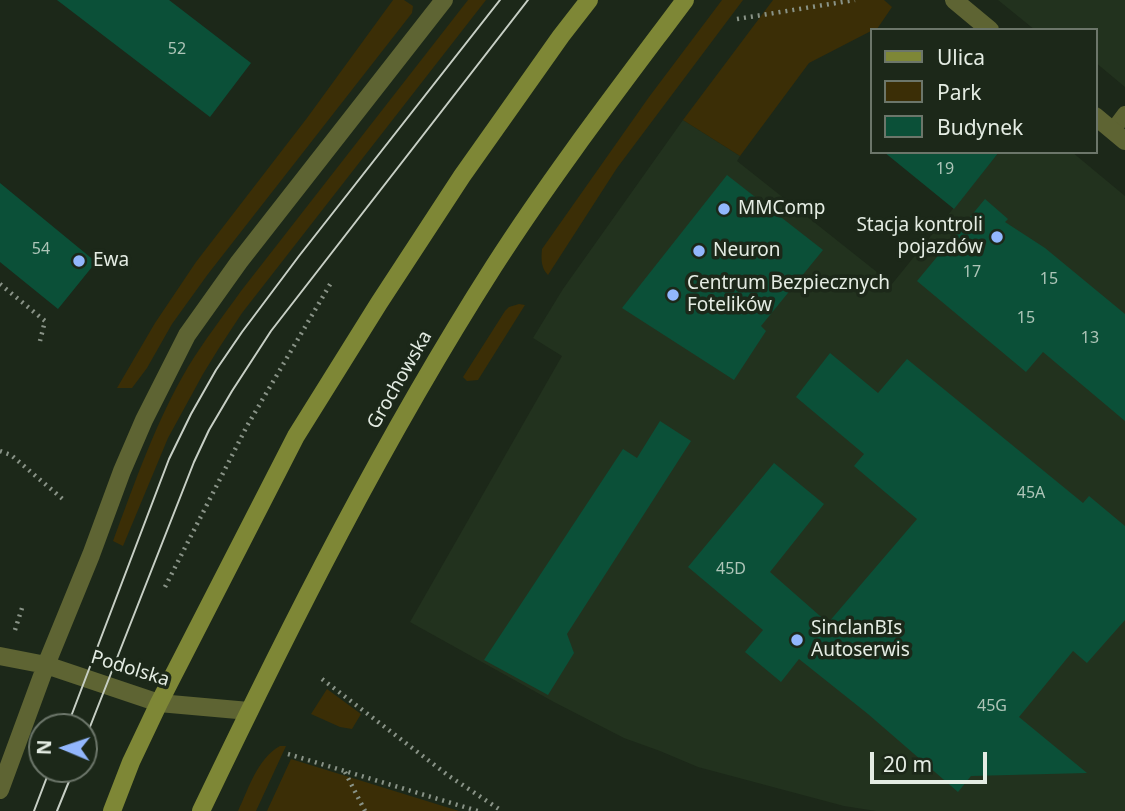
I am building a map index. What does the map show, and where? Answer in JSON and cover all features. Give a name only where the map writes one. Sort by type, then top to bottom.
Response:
[{"type":"main road","points":[[112,811],[131,762],[159,703],[296,436],[462,176],[589,0]]},
{"type":"main road","name":"Grochowska","points":[[201,811],[372,471],[444,347],[495,264],[593,123],[685,0]]},
{"type":"street","points":[[0,790],[122,471],[144,420],[187,335],[239,262],[444,0]]},
{"type":"street","points":[[954,0],[988,28]]},
{"type":"street","points":[[1097,118],[1119,136]]},
{"type":"street","name":"Podolska","points":[[0,656],[46,665],[159,703],[249,711]]},
{"type":"lane","points":[[1119,136],[1125,114]]},
{"type":"path","points":[[737,19],[855,0]]},
{"type":"path","points":[[165,587],[247,426],[332,281]]},
{"type":"path","points":[[0,284],[45,321],[40,341]]},
{"type":"path","points":[[0,451],[11,455],[65,501]]},
{"type":"path","points":[[14,632],[22,608]]},
{"type":"path","points":[[322,680],[449,776],[502,811]]},
{"type":"path","points":[[288,754],[478,811]]},
{"type":"path","points":[[345,772],[365,811]]},
{"type":"shaded area","points":[[998,0],[1125,0],[1125,87],[1097,64],[1097,28],[1033,28]]},
{"type":"shaded area","points":[[683,120],[740,156],[737,161],[892,284],[997,154],[1074,154],[1125,196],[1125,811],[876,811],[844,806],[698,767],[624,738],[410,622],[562,356],[533,338],[563,289]]},
{"type":"green space","points":[[393,0],[404,0],[413,6],[412,13],[208,274],[172,324],[147,368],[132,388],[117,388],[155,323],[196,262],[307,118]]},
{"type":"green space","points":[[468,0],[486,0],[242,313],[203,374],[168,438],[123,546],[113,541],[156,430],[194,357],[241,291]]},
{"type":"green space","points":[[722,0],[743,0],[617,168],[548,275],[542,263],[542,249],[649,97]]},
{"type":"green space","points":[[773,0],[884,0],[892,7],[878,28],[870,28],[870,32],[809,63],[740,156],[683,120]]},
{"type":"green space","points":[[519,304],[525,305],[478,380],[467,381],[463,377],[505,311]]},
{"type":"green space","points":[[327,689],[361,714],[352,729],[340,727],[311,714]]},
{"type":"green space","points":[[280,746],[286,746],[256,811],[238,811],[265,758]]},
{"type":"green space","points":[[291,759],[459,811],[267,811]]},
{"type":"building","points":[[57,0],[169,0],[251,63],[210,117]]},
{"type":"building","points":[[886,154],[997,154],[954,209]]},
{"type":"building","points":[[727,175],[823,250],[761,326],[766,331],[734,380],[622,308]]},
{"type":"building","points":[[0,183],[96,262],[58,309],[0,262]]},
{"type":"building","points":[[985,199],[1008,219],[1005,222],[1045,248],[1125,314],[1125,421],[1043,352],[1026,372],[917,281]]},
{"type":"building","points":[[830,353],[878,393],[907,359],[1083,503],[1089,496],[1125,526],[1125,620],[1087,663],[1073,651],[1019,717],[1087,773],[971,776],[958,792],[799,659],[781,682],[745,652],[763,630],[688,567],[774,463],[824,504],[770,572],[828,623],[917,519],[854,466],[864,454],[796,397]]},
{"type":"building","points":[[660,421],[691,441],[567,634],[574,653],[548,695],[484,660],[623,449],[637,458]]},
{"type":"tram line","points":[[72,713],[169,459],[216,370],[299,256],[500,0]]},
{"type":"tram line","points":[[95,713],[194,462],[232,391],[271,331],[528,0]]},
{"type":"tram line","points":[[34,811],[45,783]]},
{"type":"tram line","points":[[57,811],[68,783]]},
{"type":"place","name":"MMComp","points":[[724,209]]},
{"type":"place","name":"Stacja kontroli pojazdów","points":[[997,237]]},
{"type":"place","name":"Neuron","points":[[699,251]]},
{"type":"place","name":"Ewa","points":[[79,261]]},
{"type":"place","name":"Centrum Bezpiecznych Fotelików","points":[[673,295]]},
{"type":"place","name":"SinclanBIs Autoserwis","points":[[797,640]]}]
